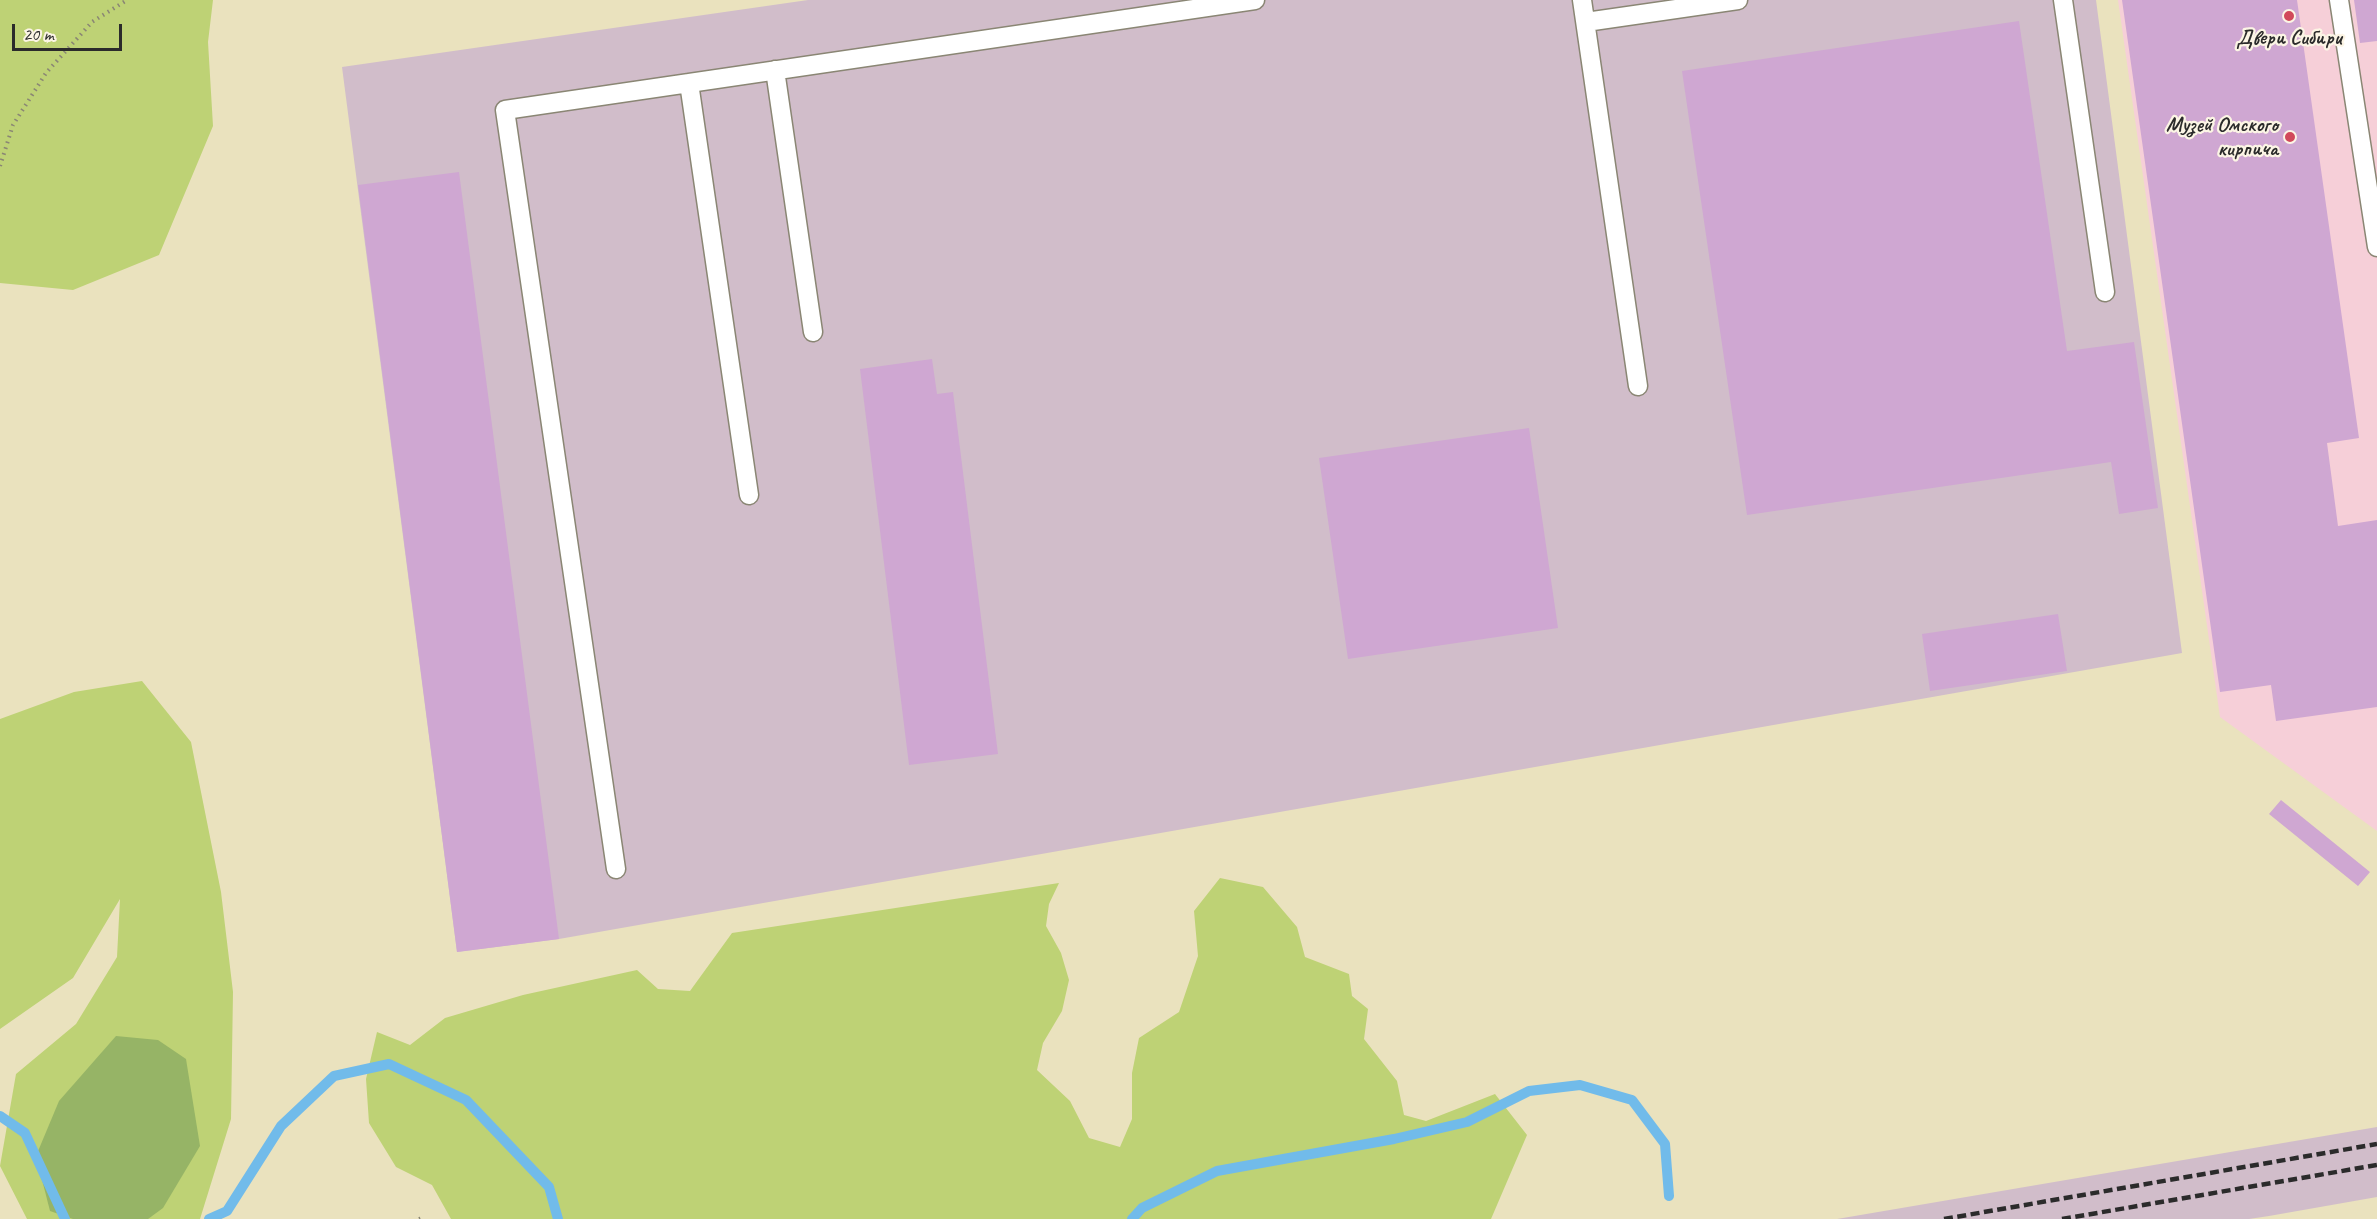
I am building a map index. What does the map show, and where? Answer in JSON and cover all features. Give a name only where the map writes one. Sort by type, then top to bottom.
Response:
[{"type":"lane","points":[[616,869],[505,110],[1255,0]]},
{"type":"lane","points":[[1582,0],[1638,386]]},
{"type":"lane","points":[[1586,22],[1738,0]]},
{"type":"lane","points":[[2062,0],[2105,292]]},
{"type":"lane","points":[[2339,0],[2377,247]]},
{"type":"lane","points":[[775,70],[813,332]]},
{"type":"lane","points":[[689,83],[749,495]]},
{"type":"path","points":[[0,166],[13,125],[46,73],[92,22],[127,0]]},
{"type":"shaded area","points":[[808,0],[2096,0],[2182,653],[559,939],[457,952],[342,67]]},
{"type":"shaded area","points":[[2118,0],[2377,0],[2377,831],[2220,717]]},
{"type":"shaded area","points":[[2377,1127],[2377,1197],[2269,1216],[2249,1219],[1837,1219]]},
{"type":"green space","points":[[0,0],[213,0],[208,42],[213,126],[159,255],[73,290],[0,283]]},
{"type":"green space","points":[[142,681],[191,742],[221,892],[233,992],[231,1119],[200,1219],[27,1219],[0,1166],[16,1074],[76,1024],[117,957],[120,899],[73,978],[0,1029],[0,719],[74,692]]},
{"type":"green space","points":[[1220,878],[1263,887],[1297,927],[1305,957],[1349,974],[1352,996],[1368,1009],[1364,1039],[1397,1081],[1404,1115],[1426,1121],[1495,1094],[1527,1135],[1491,1219],[451,1219],[432,1185],[396,1167],[369,1123],[366,1079],[377,1032],[410,1045],[445,1018],[523,995],[637,970],[658,989],[690,991],[732,933],[1059,883],[1049,904],[1046,926],[1061,953],[1069,980],[1062,1011],[1043,1043],[1037,1070],[1070,1101],[1089,1138],[1120,1147],[1132,1119],[1132,1073],[1139,1038],[1179,1012],[1198,956],[1194,911]]},
{"type":"green space","points":[[116,1036],[158,1040],[186,1059],[200,1146],[163,1208],[148,1219],[73,1219],[50,1211],[36,1156],[59,1101]]},
{"type":"building","points":[[2122,0],[2297,0],[2359,438],[2327,443],[2338,526],[2377,520],[2377,707],[2276,721],[2271,685],[2220,692]]},
{"type":"building","points":[[2354,0],[2377,0],[2377,41],[2360,43]]},
{"type":"building","points":[[2019,21],[2067,351],[2134,342],[2158,508],[2119,514],[2111,462],[1747,515],[1682,71]]},
{"type":"building","points":[[459,172],[559,939],[457,952],[358,185]]},
{"type":"building","points":[[932,359],[937,394],[953,392],[998,754],[909,765],[860,369]]},
{"type":"building","points":[[1529,428],[1558,628],[1348,659],[1319,458]]},
{"type":"building","points":[[2058,614],[2067,671],[1930,691],[1922,634]]},
{"type":"building","points":[[2281,800],[2370,872],[2358,886],[2269,814]]},
{"type":"waterway","points":[[209,1219],[227,1211],[281,1126],[334,1076],[389,1064],[466,1100],[549,1187],[558,1219]]},
{"type":"waterway","points":[[1132,1219],[1142,1208],[1217,1171],[1394,1139],[1467,1122],[1529,1091],[1580,1085],[1632,1100],[1665,1144],[1669,1196]]},
{"type":"waterway","points":[[0,1116],[25,1133],[65,1219]]},
{"type":"railway","points":[[1944,1219],[2377,1144]]},
{"type":"railway","points":[[2062,1219],[2377,1165]]},
{"type":"place","name":"Двери Сибири","points":[[2289,16]]},
{"type":"place","name":"Музей Омского кирпича","points":[[2290,137]]}]
